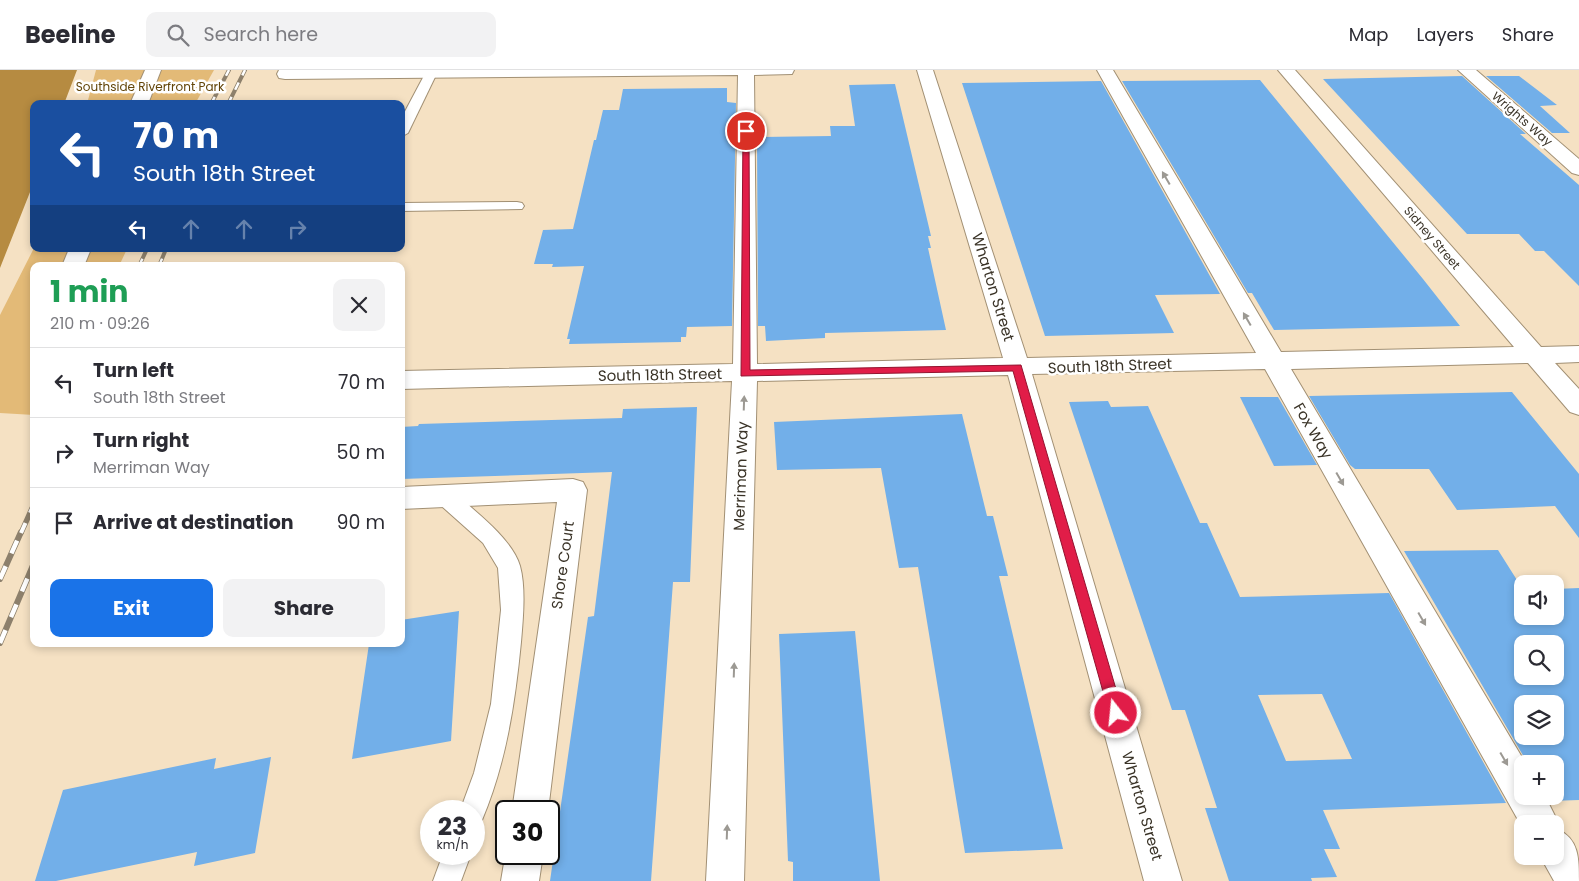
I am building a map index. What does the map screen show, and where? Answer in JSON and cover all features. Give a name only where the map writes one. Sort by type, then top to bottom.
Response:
[{"type":"street","points":[[141,100],[153,70]]},
{"type":"street","points":[[286,72],[431,73],[786,70]]},
{"type":"street","name":"Wharton Street","points":[[925,70],[1018,368],[1163,881]]},
{"type":"street","name":"Fox Way","points":[[1104,70],[1514,777]]},
{"type":"street","name":"Sidney Street","points":[[1286,70],[1579,406]]},
{"type":"street","name":"Wrights Way","points":[[1466,70],[1579,169]]},
{"type":"street","name":"Merriman Way","points":[[725,881],[745,374],[746,71]]},
{"type":"street","name":"South 18th Street","points":[[405,380],[1018,368],[1579,354]]},
{"type":"street","name":"Shore Court","points":[[405,498],[573,490],[531,800]]},
{"type":"street","points":[[1564,862],[1575,881]]},
{"type":"street","points":[[520,881],[522,865]]},
{"type":"lane","points":[[405,125],[431,73]]},
{"type":"lane","points":[[405,207],[517,206]]},
{"type":"lane","points":[[444,496],[490,537],[510,566],[512,610],[503,704],[487,773],[477,800]]},
{"type":"lane","points":[[448,881],[453,865]]},
{"type":"green space","name":"Southside Riverfront Park","points":[[96,70],[214,70],[197,100],[88,100]]},
{"type":"green space","points":[[32,252],[126,252],[121,262],[30,262],[30,415],[0,413],[0,315]]},
{"type":"shaded area","points":[[0,70],[77,70],[66,100],[30,100],[30,192],[0,268]]},
{"type":"building","points":[[1462,76],[1526,134],[1520,134],[1579,185],[1579,286],[1544,251],[1535,251],[1519,234],[1467,234],[1323,79]]},
{"type":"building","points":[[1486,76],[1519,76],[1557,105],[1540,106],[1570,133],[1552,133]]},
{"type":"building","points":[[1260,80],[1460,326],[1274,330],[1252,293],[1248,293],[1122,81]]},
{"type":"building","points":[[1101,81],[1220,294],[1155,295],[1174,333],[1045,336],[962,83]]},
{"type":"building","points":[[895,84],[931,236],[928,236],[931,248],[928,248],[946,330],[825,333],[825,338],[766,341],[765,326],[758,326],[757,137],[831,136],[830,126],[855,126],[849,85]]},
{"type":"building","points":[[727,88],[727,102],[736,103],[732,326],[687,327],[686,337],[681,337],[681,342],[569,344],[570,339],[567,339],[584,266],[552,267],[553,264],[534,264],[543,230],[573,229],[603,110],[619,110],[623,89]]},
{"type":"building","points":[[1512,392],[1579,474],[1579,538],[1555,506],[1457,510],[1429,469],[1355,469],[1350,465],[1309,396]]},
{"type":"building","points":[[1240,397],[1278,397],[1317,465],[1274,466]]},
{"type":"building","points":[[1108,401],[1111,407],[1148,406],[1200,523],[1207,523],[1240,597],[1389,593],[1506,803],[1323,810],[1340,849],[1324,849],[1337,877],[1311,878],[1312,881],[1229,881],[1205,808],[1217,808],[1185,710],[1172,710],[1069,402]],"holes":[[[1322,694],[1352,759],[1286,761],[1258,695]]]},
{"type":"building","points":[[697,407],[690,582],[673,582],[651,881],[550,881],[552,865],[560,865],[560,812],[588,617],[594,616],[612,472],[405,479],[405,427],[418,426],[419,424],[622,418],[623,409]]},
{"type":"building","points":[[962,414],[987,516],[993,516],[1008,576],[999,576],[1063,849],[965,853],[918,567],[899,568],[881,468],[777,470],[774,422]]},
{"type":"building","points":[[1498,550],[1514,575],[1514,625],[1564,625],[1564,589],[1579,588],[1579,800],[1564,801],[1564,755],[1523,755],[1517,745],[1564,745],[1564,695],[1514,695],[1514,740],[1404,551]]},
{"type":"building","points":[[459,611],[451,741],[352,759],[369,647],[405,647],[405,619]]},
{"type":"building","points":[[855,631],[880,881],[793,881],[793,862],[788,861],[779,634]]},
{"type":"building","points":[[271,757],[255,853],[194,866],[197,852],[56,881],[35,881],[63,790],[216,758],[214,769]]},
{"type":"railway","points":[[213,100],[229,70]]},
{"type":"railway","points":[[230,100],[245,70]]},
{"type":"railway","points":[[141,262],[146,252]]},
{"type":"railway","points":[[161,262],[165,252]]},
{"type":"railway","points":[[21,533],[30,513]]},
{"type":"railway","points":[[0,579],[21,532]]},
{"type":"railway","points":[[0,643],[30,572]]},
{"type":"route","points":[[746,131],[745,374],[1018,368],[1116,713]]}]
